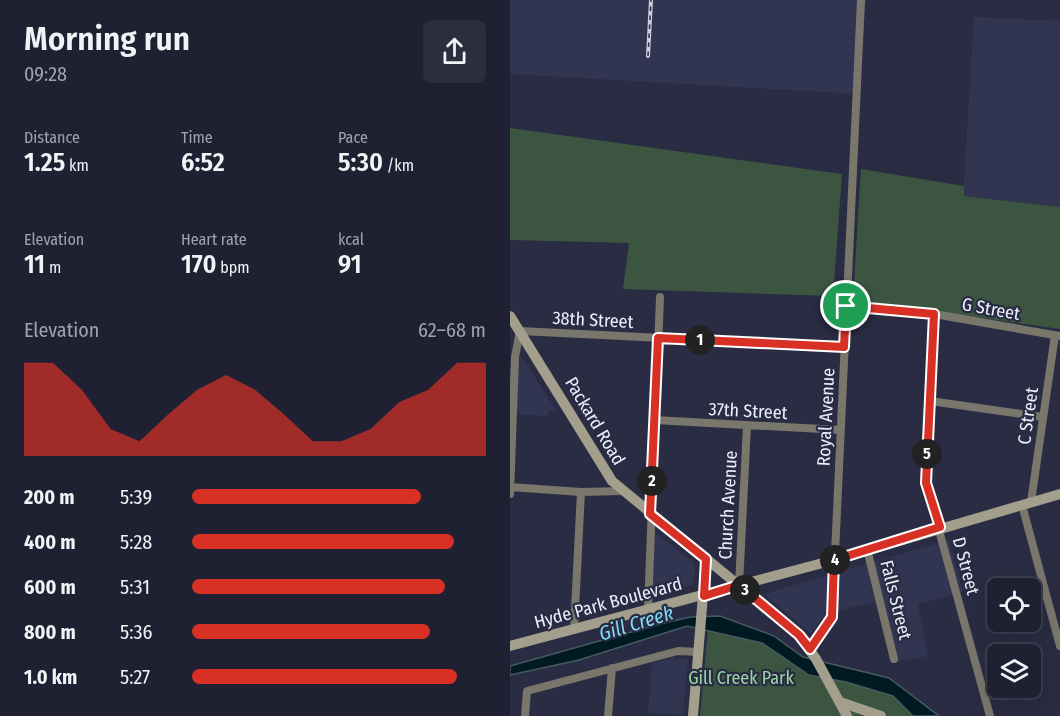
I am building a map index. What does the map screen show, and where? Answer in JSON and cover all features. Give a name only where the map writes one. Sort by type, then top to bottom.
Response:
[{"type":"street","name":"Royal Avenue","points":[[813,654],[832,617],[861,0]]},
{"type":"street","points":[[648,609],[660,297]]},
{"type":"street","name":"G Street","points":[[846,306],[934,314],[1058,335]]},
{"type":"street","name":"D Street","points":[[934,314],[926,483],[940,527],[990,716]]},
{"type":"street","name":"Packard Road","points":[[510,316],[612,481],[799,635],[813,654],[840,702]]},
{"type":"street","points":[[510,494],[515,357],[520,331]]},
{"type":"street","name":"38th Street","points":[[520,331],[844,347]]},
{"type":"street","name":"C Street","points":[[1058,335],[1026,504],[1060,646]]},
{"type":"street","points":[[930,400],[1042,417]]},
{"type":"street","name":"37th Street","points":[[654,420],[840,430]]},
{"type":"street","name":"Church Avenue","points":[[739,585],[747,426]]},
{"type":"street","points":[[510,488],[581,492],[622,491]]},
{"type":"street","points":[[574,629],[581,492]]},
{"type":"street","name":"Hyde Park Boulevard","points":[[510,646],[704,596],[1060,494]]},
{"type":"street","name":"Falls Street","points":[[867,549],[894,659]]},
{"type":"street","points":[[693,716],[706,559]]},
{"type":"street","points":[[525,716],[527,691],[678,651],[699,652]]},
{"type":"street","points":[[608,716],[612,668]]},
{"type":"street","points":[[840,702],[878,715]]},
{"type":"street","points":[[840,702],[847,716]]},
{"type":"shaded area","points":[[510,0],[866,0],[858,94],[510,74]]},
{"type":"shaded area","points":[[974,17],[1060,21],[1060,207],[963,196]]},
{"type":"shaded area","points":[[521,356],[556,410],[548,410],[547,416],[510,414],[510,370],[514,359]]},
{"type":"shaded area","points":[[655,533],[695,564],[694,585],[653,595]]},
{"type":"shaded area","points":[[949,540],[963,592],[918,604],[928,656],[891,663],[875,602],[826,613],[811,634],[764,594]]},
{"type":"shaded area","points":[[720,616],[774,636],[803,657],[889,678],[939,716],[913,716],[893,696],[846,682],[809,675],[762,643],[687,626],[579,660],[510,675],[510,666],[656,625],[690,617]]},
{"type":"shaded area","points":[[673,658],[688,659],[683,715],[648,713],[652,663]]},
{"type":"green space","points":[[510,128],[842,174],[833,296],[623,289],[629,243],[510,240]]},
{"type":"green space","points":[[861,169],[964,186],[964,196],[1060,207],[1060,329],[853,300]]},
{"type":"green space","name":"Gill Creek Park","points":[[708,629],[762,643],[809,675],[846,682],[893,696],[913,716],[700,716]]},
{"type":"railway","points":[[648,56],[651,0]]},
{"type":"route","points":[[846,306],[934,314],[926,483],[940,527],[834,560],[832,617],[810,649],[799,635],[739,585],[704,596],[706,559],[650,514],[658,338],[844,347],[846,306]]},
{"type":"water label","name":"Gill Creek","points":[[636,623]]}]
